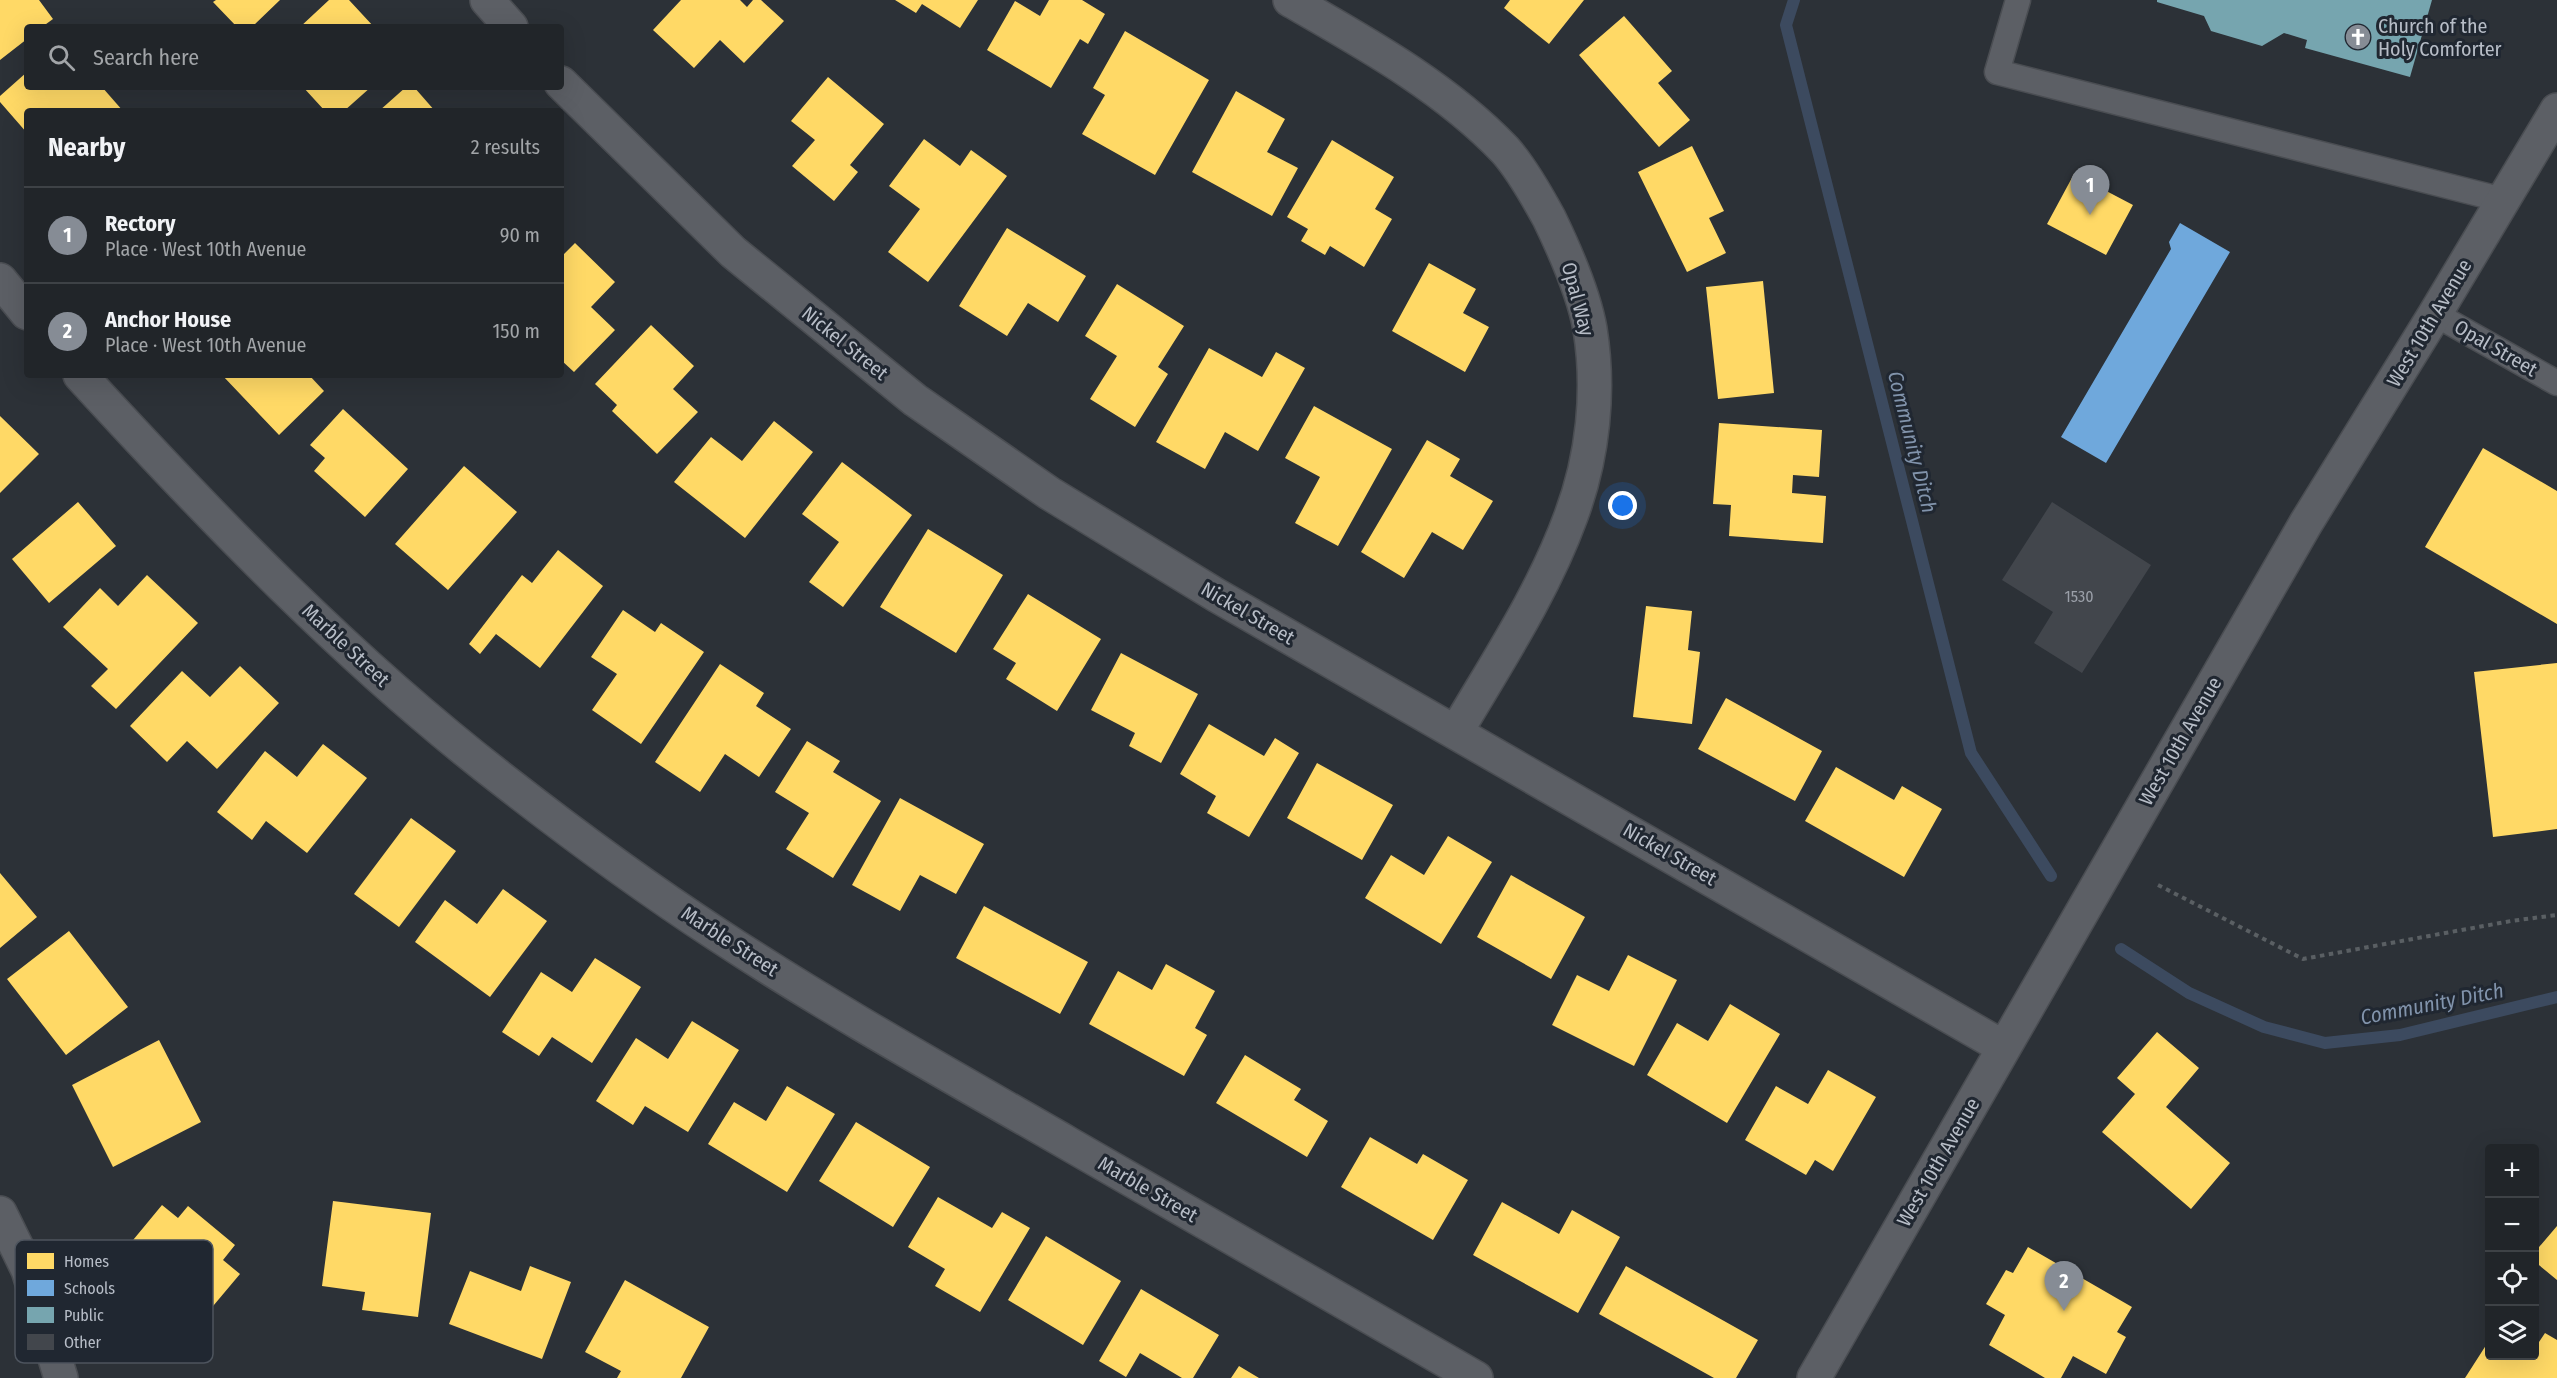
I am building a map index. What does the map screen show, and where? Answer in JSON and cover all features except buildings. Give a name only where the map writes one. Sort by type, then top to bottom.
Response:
[{"type":"street","points":[[487,0],[508,24]]},
{"type":"street","name":"Opal Way","points":[[1290,0],[1423,81],[1462,109],[1506,152],[1539,200],[1565,251],[1590,328],[1594,384],[1593,422],[1587,462],[1571,515],[1541,588],[1456,732]]},
{"type":"street","name":"Nickel Street","points":[[564,86],[733,252],[915,400],[1049,493],[1216,596],[2003,1047]]},
{"type":"street","name":"West 10th Avenue","points":[[1814,1378],[2306,523],[2557,110]]},
{"type":"street","points":[[0,280],[24,309]]},
{"type":"street","name":"Marble Street","points":[[83,378],[140,441],[295,598],[392,687],[503,780],[615,864],[718,935],[856,1022],[1476,1378]]},
{"type":"street","points":[[0,1213],[15,1244]]},
{"type":"street","points":[[56,1363],[61,1378]]},
{"type":"lane","points":[[2018,0],[1997,72],[2503,200]]},
{"type":"lane","name":"Opal Street","points":[[2435,314],[2557,383]]},
{"type":"path","points":[[2158,885],[2303,959],[2511,921],[2557,915]]},
{"type":"waterway","name":"Community Ditch","points":[[1794,0],[1786,25],[1971,753],[2051,876]]},
{"type":"waterway","name":"Community Ditch","points":[[2121,949],[2189,993],[2264,1027],[2325,1043],[2400,1035],[2557,997]]},
{"type":"place","name":"Church of the Holy Comforter","points":[[2358,37]]},
{"type":"place","name":"Rectory","points":[[2090,215]]},
{"type":"place","name":"Anchor House","points":[[2064,1311]]}]
